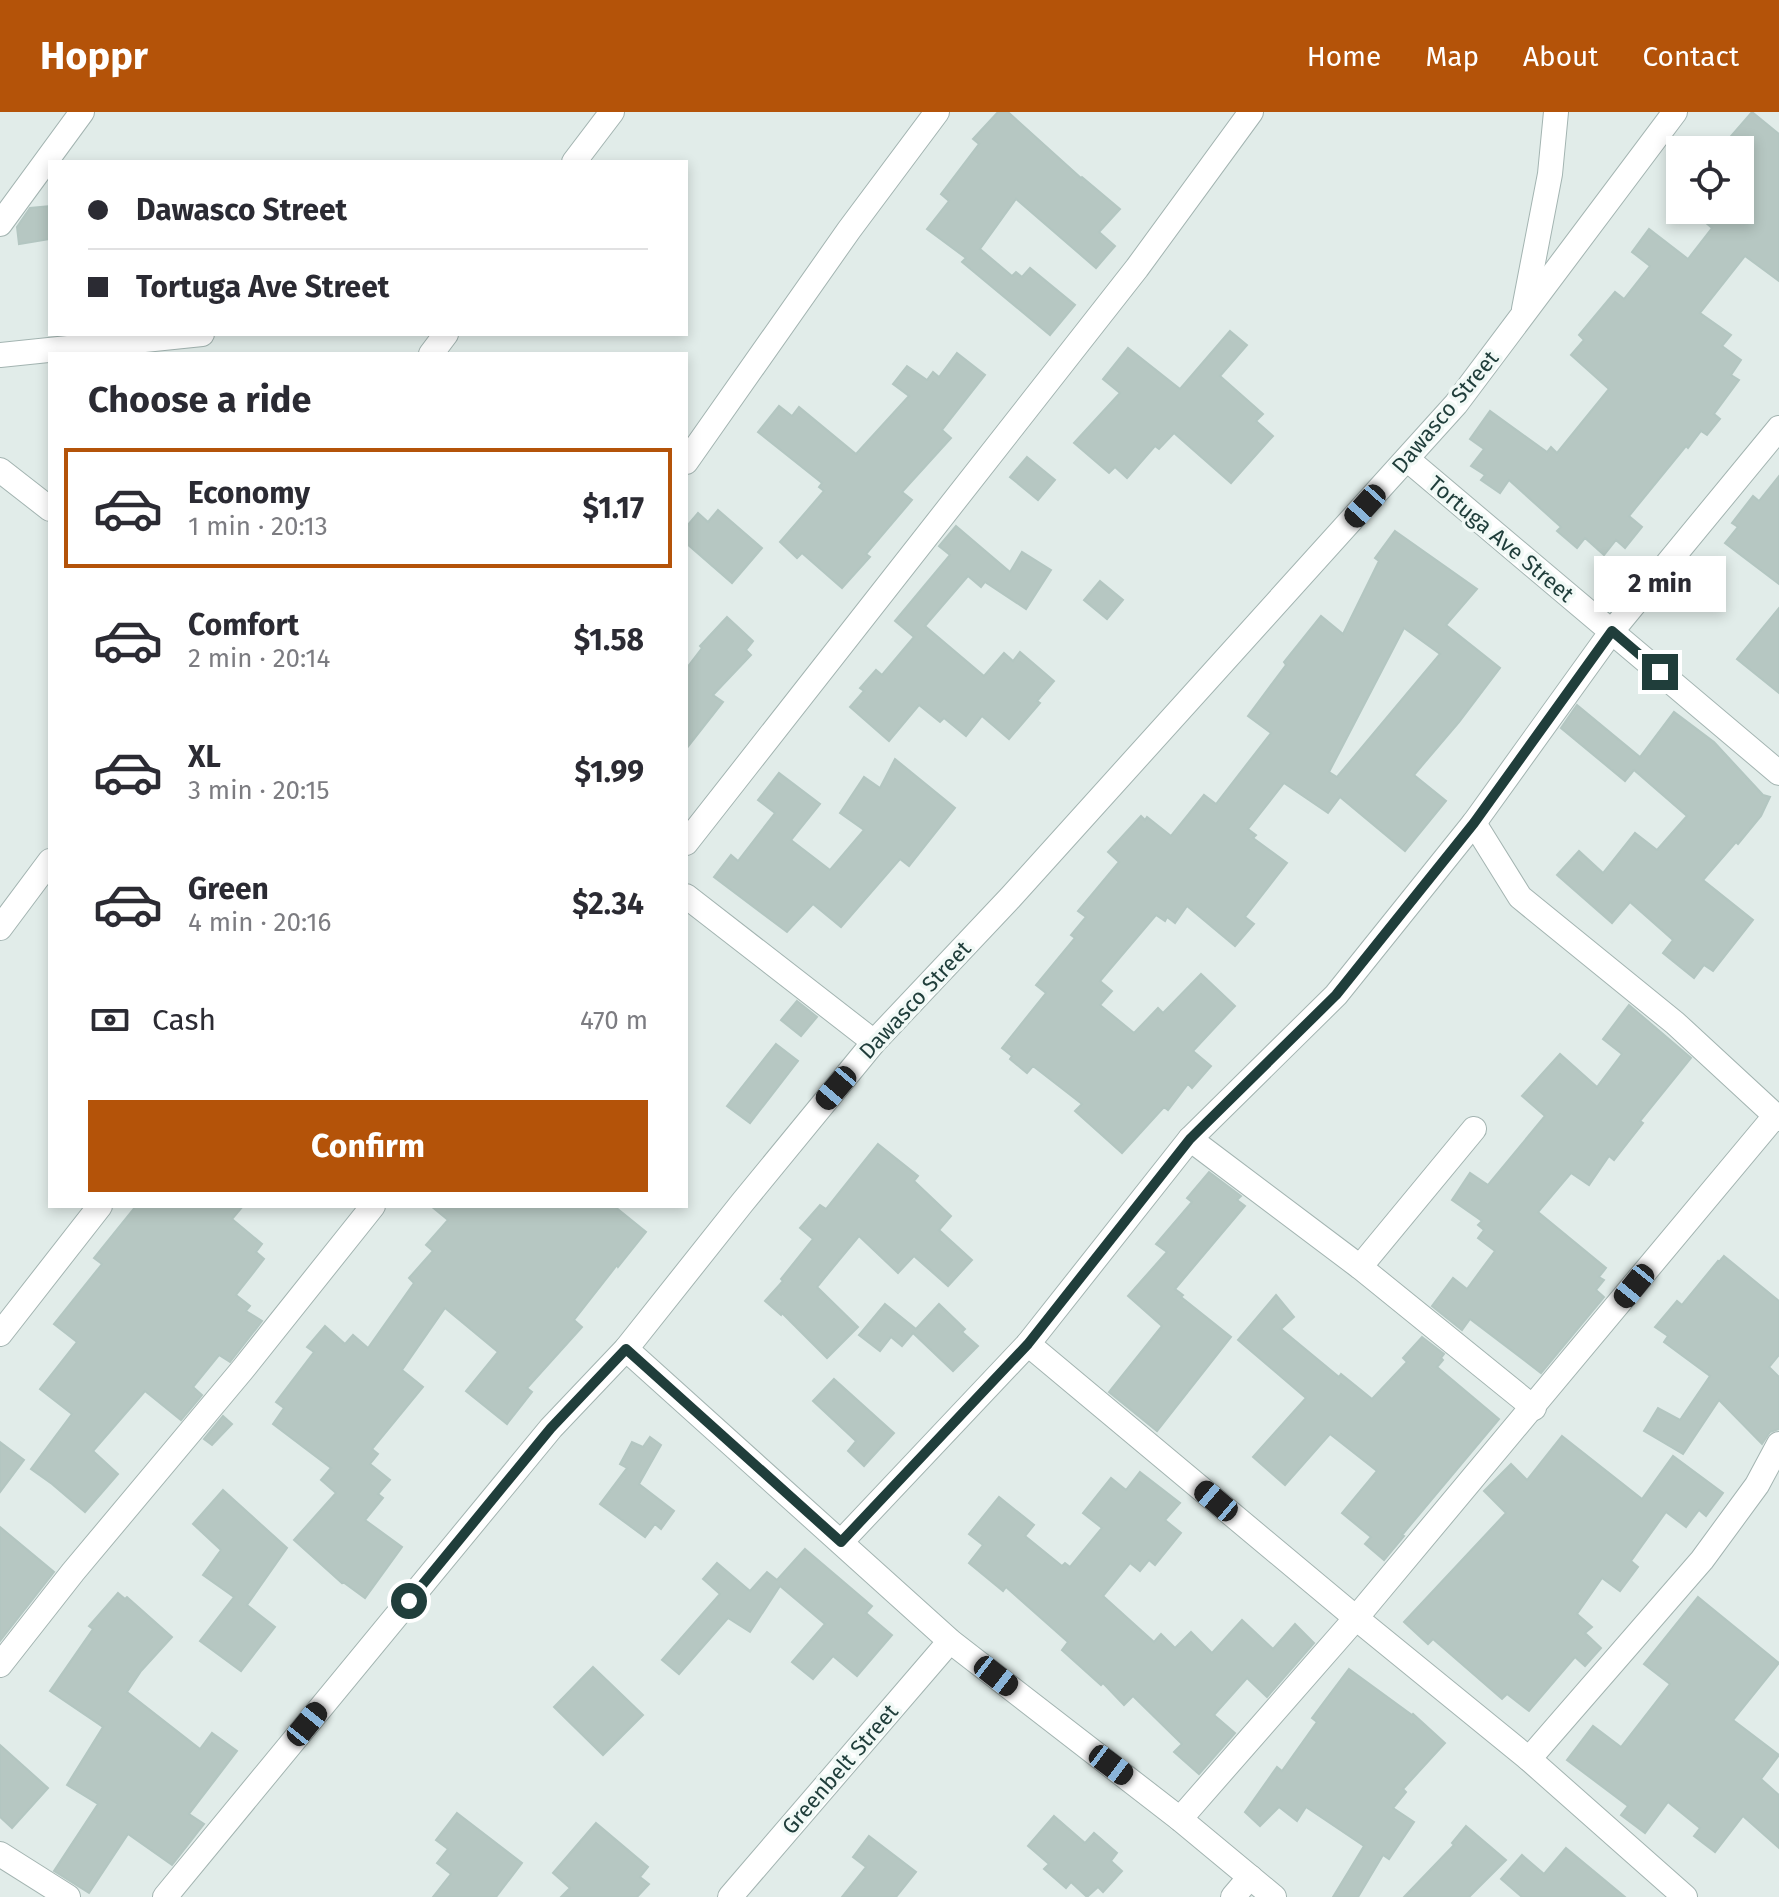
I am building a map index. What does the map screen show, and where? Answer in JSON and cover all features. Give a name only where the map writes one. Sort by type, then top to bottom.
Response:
[{"type":"street","points":[[0,224],[82,112]]},
{"type":"street","points":[[576,160],[612,112]]},
{"type":"street","points":[[688,459],[849,230],[937,112]]},
{"type":"street","points":[[688,840],[1137,268],[1251,112]]},
{"type":"street","points":[[1523,315],[1550,174],[1556,112]]},
{"type":"street","name":"Dawasco Street","points":[[165,1897],[551,1428],[626,1349],[874,1042],[1010,898],[1456,404],[1667,115]]},
{"type":"street","points":[[0,355],[183,336]]},
{"type":"street","points":[[841,1542],[1028,1344],[1190,1139],[1336,995],[1474,823],[1612,631],[1775,442]]},
{"type":"street","name":"Tortuga Ave Street","points":[[1407,459],[1779,773]]},
{"type":"street","points":[[0,470],[48,507]]},
{"type":"street","points":[[1180,1819],[1356,1618],[1777,1118],[1675,1023],[1520,897],[1474,823]]},
{"type":"street","points":[[0,928],[48,864]]},
{"type":"street","points":[[688,898],[874,1042]]},
{"type":"street","points":[[1360,1267],[1474,1129]]},
{"type":"street","points":[[1190,1139],[1360,1267],[1534,1408]]},
{"type":"street","points":[[0,1334],[98,1208]]},
{"type":"street","points":[[0,1665],[371,1208]]},
{"type":"street","points":[[1028,1344],[1529,1759],[1685,1897]]},
{"type":"street","points":[[626,1349],[950,1641],[1180,1819],[1274,1897]]},
{"type":"street","points":[[1529,1759],[1702,1560],[1757,1485],[1779,1444]]},
{"type":"street","name":"Greenbelt Street","points":[[730,1897],[950,1641]]},
{"type":"street","points":[[0,1854],[68,1897]]},
{"type":"street","points":[[1233,1897],[1250,1877]]},
{"type":"building","points":[[998,112],[1008,112],[1120,209],[1099,232],[1115,246],[1096,268],[1016,199],[980,249],[1012,276],[1016,272],[1022,277],[1030,268],[1075,305],[1050,335],[962,262],[966,258],[927,229],[949,201],[941,194],[979,144],[973,139]]},
{"type":"building","points":[[1752,112],[1779,134],[1779,281],[1745,256],[1700,313],[1731,335],[1722,346],[1741,360],[1731,375],[1739,380],[1714,414],[1720,419],[1707,435],[1701,431],[1688,448],[1686,446],[1629,516],[1642,527],[1625,548],[1616,540],[1604,555],[1585,538],[1577,548],[1557,531],[1561,527],[1509,480],[1500,493],[1481,480],[1485,475],[1471,466],[1484,449],[1470,439],[1490,411],[1547,452],[1551,447],[1557,453],[1609,389],[1571,355],[1584,340],[1579,335],[1615,292],[1624,299],[1650,266],[1632,252],[1649,229],[1688,259],[1712,228],[1707,224],[1754,224],[1754,136],[1731,136]]},
{"type":"building","points":[[48,206],[48,239],[19,244],[17,227],[30,208]]},
{"type":"building","points":[[1230,331],[1247,345],[1220,376],[1263,414],[1256,421],[1273,436],[1231,483],[1174,433],[1159,449],[1155,446],[1127,478],[1115,467],[1109,473],[1074,443],[1120,393],[1103,379],[1128,348],[1180,389]]},
{"type":"building","points":[[957,353],[985,375],[942,430],[951,438],[902,492],[912,500],[866,554],[870,557],[842,588],[802,553],[797,558],[780,542],[824,491],[819,487],[822,483],[758,432],[779,406],[792,416],[799,407],[856,454],[909,396],[893,384],[907,366],[927,380],[933,372],[939,377]]},
{"type":"building","points":[[1027,457],[1055,480],[1038,500],[1010,477]]},
{"type":"building","points":[[1779,476],[1779,584],[1725,543],[1738,527],[1732,523],[1753,496],[1759,501]]},
{"type":"building","points":[[718,510],[762,548],[732,583],[688,545],[688,525],[698,513],[708,522]]},
{"type":"building","points":[[956,526],[1010,572],[1022,552],[1051,570],[1026,609],[985,582],[981,587],[968,576],[925,626],[984,676],[1004,653],[1013,661],[1020,652],[1054,681],[1037,701],[1040,703],[1009,739],[982,716],[966,736],[944,718],[940,722],[919,705],[889,741],[850,707],[864,691],[860,688],[876,670],[882,675],[914,637],[895,621],[950,555],[939,546]]},
{"type":"building","points":[[1395,531],[1477,589],[1446,625],[1500,668],[1414,775],[1446,801],[1405,851],[1340,797],[1328,813],[1284,783],[1248,829],[1256,835],[1253,838],[1287,863],[1245,917],[1254,924],[1235,946],[1187,906],[1175,923],[1167,917],[1165,921],[1156,915],[1100,981],[1112,991],[1100,1005],[1134,1033],[1158,1008],[1163,1013],[1201,974],[1235,1006],[1193,1051],[1211,1066],[1192,1088],[1188,1084],[1168,1110],[1164,1107],[1122,1153],[1075,1111],[1082,1104],[1033,1066],[1027,1073],[1002,1048],[1046,993],[1036,985],[1075,938],[1071,935],[1086,917],[1078,911],[1119,862],[1108,852],[1141,816],[1145,820],[1147,817],[1171,836],[1204,795],[1216,804],[1271,733],[1248,716],[1286,665],[1284,662],[1321,616],[1343,634],[1379,561],[1375,558]],"holes":[[[1404,628],[1440,654],[1337,777],[1329,772]]]},
{"type":"building","points":[[1100,581],[1123,600],[1107,619],[1084,600]]},
{"type":"building","points":[[1779,608],[1779,693],[1737,659]]},
{"type":"building","points":[[727,617],[753,641],[746,650],[751,655],[713,695],[723,702],[688,746],[688,666],[702,648],[700,646]]},
{"type":"building","points":[[1577,705],[1640,757],[1674,712],[1714,742],[1763,795],[1770,797],[1761,816],[1703,880],[1753,920],[1713,971],[1704,965],[1694,978],[1663,953],[1673,940],[1630,902],[1612,923],[1557,875],[1579,851],[1603,873],[1635,833],[1657,850],[1687,816],[1634,770],[1625,781],[1561,728]]},
{"type":"building","points":[[895,759],[955,808],[909,866],[900,859],[841,927],[813,904],[787,932],[714,877],[731,855],[738,861],[775,813],[758,800],[779,773],[820,804],[791,840],[830,870],[864,830],[840,813],[864,777],[880,788]]},
{"type":"building","points":[[797,1001],[817,1017],[801,1036],[781,1020]]},
{"type":"building","points":[[1629,1005],[1691,1058],[1640,1121],[1643,1123],[1614,1160],[1609,1156],[1589,1185],[1571,1173],[1538,1212],[1606,1268],[1599,1277],[1604,1280],[1596,1290],[1604,1297],[1541,1373],[1470,1319],[1462,1330],[1432,1306],[1453,1278],[1467,1289],[1495,1251],[1478,1238],[1484,1230],[1478,1225],[1482,1221],[1452,1200],[1470,1173],[1488,1185],[1545,1116],[1522,1096],[1560,1054],[1597,1087],[1622,1054],[1603,1039]]},
{"type":"building","points":[[776,1044],[798,1061],[750,1123],[727,1106]]},
{"type":"building","points":[[878,1144],[918,1176],[914,1181],[951,1216],[939,1230],[972,1260],[948,1286],[914,1256],[898,1273],[859,1236],[817,1287],[858,1327],[827,1358],[782,1313],[765,1301],[813,1239],[800,1228],[820,1205],[826,1209]]},
{"type":"building","points":[[1209,1172],[1241,1196],[1237,1200],[1245,1206],[1175,1289],[1231,1337],[1157,1431],[1109,1392],[1162,1326],[1128,1296],[1167,1252],[1156,1244],[1192,1202],[1187,1198]]},
{"type":"building","points":[[134,1208],[241,1208],[232,1219],[262,1244],[256,1252],[264,1259],[236,1295],[250,1306],[246,1311],[262,1321],[230,1362],[219,1355],[193,1387],[202,1395],[181,1420],[145,1391],[93,1451],[118,1474],[85,1512],[31,1469],[72,1414],[40,1389],[77,1342],[54,1324],[102,1264],[94,1258]]},
{"type":"building","points":[[433,1208],[616,1208],[646,1232],[574,1320],[582,1327],[527,1388],[532,1392],[507,1424],[466,1391],[498,1352],[445,1308],[402,1370],[423,1387],[372,1449],[378,1454],[370,1464],[390,1480],[378,1494],[383,1498],[365,1520],[402,1547],[365,1598],[342,1583],[294,1540],[336,1493],[321,1480],[331,1468],[273,1424],[284,1408],[276,1402],[314,1352],[307,1347],[325,1326],[345,1344],[353,1335],[368,1348],[414,1283],[409,1278],[433,1251],[426,1245],[448,1220]]},
{"type":"building","points":[[1724,1256],[1779,1301],[1779,1355],[1769,1367],[1779,1377],[1779,1429],[1770,1432],[1762,1444],[1719,1400],[1683,1454],[1644,1431],[1658,1408],[1680,1420],[1710,1376],[1664,1342],[1668,1336],[1655,1327],[1677,1301],[1682,1305]]},
{"type":"building","points":[[1276,1295],[1294,1317],[1281,1329],[1339,1377],[1341,1374],[1372,1399],[1407,1362],[1403,1358],[1422,1337],[1444,1354],[1437,1367],[1499,1419],[1384,1560],[1365,1544],[1371,1537],[1342,1513],[1377,1471],[1330,1434],[1285,1485],[1253,1457],[1306,1398],[1238,1340]]},
{"type":"building","points":[[885,1304],[916,1329],[939,1304],[978,1346],[953,1371],[913,1333],[902,1346],[891,1337],[880,1351],[859,1335]]},
{"type":"building","points":[[834,1379],[894,1433],[864,1466],[848,1451],[856,1441],[813,1401]]},
{"type":"building","points":[[223,1416],[232,1424],[212,1445],[204,1439]]},
{"type":"building","points":[[1562,1436],[1642,1499],[1673,1456],[1723,1493],[1706,1516],[1699,1510],[1686,1527],[1666,1512],[1631,1561],[1638,1567],[1620,1591],[1602,1578],[1577,1614],[1592,1627],[1585,1633],[1601,1648],[1585,1666],[1575,1657],[1529,1711],[1507,1694],[1502,1699],[1433,1639],[1428,1644],[1404,1622],[1506,1513],[1484,1491],[1511,1464],[1527,1480]]},
{"type":"building","points":[[650,1437],[661,1445],[639,1484],[674,1511],[661,1529],[655,1524],[645,1537],[600,1504],[627,1468],[620,1464],[632,1442],[643,1447]]},
{"type":"building","points":[[0,1442],[24,1460],[0,1492]]},
{"type":"building","points":[[1140,1472],[1180,1503],[1165,1520],[1181,1533],[1155,1565],[1149,1560],[1140,1571],[1130,1563],[1103,1596],[1154,1642],[1161,1634],[1175,1648],[1191,1632],[1212,1653],[1242,1620],[1273,1649],[1295,1624],[1314,1643],[1267,1697],[1247,1678],[1214,1715],[1235,1733],[1199,1774],[1174,1752],[1182,1744],[1133,1696],[1124,1705],[1103,1683],[1101,1685],[1062,1650],[1068,1642],[1006,1587],[1003,1591],[969,1563],[983,1545],[969,1534],[999,1497],[1034,1525],[1025,1536],[1062,1566],[1065,1563],[1070,1567],[1102,1528],[1083,1513],[1111,1478],[1126,1490]]},
{"type":"building","points":[[223,1490],[287,1548],[247,1605],[275,1627],[241,1671],[200,1641],[234,1597],[203,1575],[221,1550],[193,1524]]},
{"type":"building","points":[[0,1527],[54,1572],[0,1641]]},
{"type":"building","points":[[805,1549],[872,1606],[866,1613],[892,1635],[857,1676],[833,1656],[813,1679],[792,1662],[825,1624],[780,1586],[750,1632],[728,1618],[679,1674],[662,1660],[720,1594],[703,1579],[717,1563],[750,1591],[767,1572],[777,1580]]},
{"type":"building","points":[[118,1593],[125,1599],[127,1597],[172,1637],[141,1671],[127,1692],[200,1749],[212,1733],[237,1751],[189,1814],[204,1824],[172,1865],[128,1834],[89,1893],[54,1871],[98,1804],[67,1785],[103,1727],[50,1691],[93,1629],[89,1626]]},
{"type":"building","points":[[1698,1597],[1779,1663],[1733,1720],[1779,1755],[1761,1779],[1779,1795],[1779,1848],[1743,1816],[1715,1852],[1694,1836],[1700,1828],[1668,1802],[1645,1833],[1621,1815],[1628,1806],[1567,1760],[1593,1726],[1621,1747],[1670,1684],[1644,1664]]},
{"type":"building","points":[[593,1667],[643,1715],[603,1755],[554,1707]]},
{"type":"building","points":[[1349,1669],[1413,1714],[1445,1743],[1403,1789],[1406,1792],[1393,1808],[1414,1822],[1389,1859],[1383,1855],[1358,1897],[1333,1897],[1364,1846],[1306,1807],[1297,1821],[1279,1807],[1260,1826],[1245,1812],[1277,1767],[1282,1771],[1317,1722],[1312,1718]]},
{"type":"building","points":[[0,1745],[48,1788],[12,1828],[0,1817]]},
{"type":"building","points":[[457,1813],[522,1863],[496,1897],[433,1897],[451,1874],[437,1863],[448,1849],[436,1840]]},
{"type":"building","points":[[1054,1816],[1085,1843],[1094,1833],[1117,1853],[1111,1861],[1122,1871],[1103,1892],[1098,1887],[1087,1897],[1071,1882],[1066,1888],[1044,1869],[1049,1864],[1028,1846]]},
{"type":"building","points":[[596,1823],[648,1867],[640,1877],[649,1884],[637,1897],[561,1897],[570,1888],[553,1873]]},
{"type":"building","points":[[1466,1826],[1506,1860],[1469,1897],[1404,1897],[1454,1845],[1452,1843]]},
{"type":"building","points":[[869,1836],[916,1872],[896,1897],[842,1897],[866,1867],[853,1857]]},
{"type":"building","points":[[1566,1848],[1625,1897],[1522,1897],[1501,1879],[1522,1855],[1544,1874]]},
{"type":"route","points":[[409,1601],[551,1428],[626,1349],[841,1542],[1028,1344],[1190,1139],[1336,995],[1474,823],[1612,631],[1660,672]]}]
